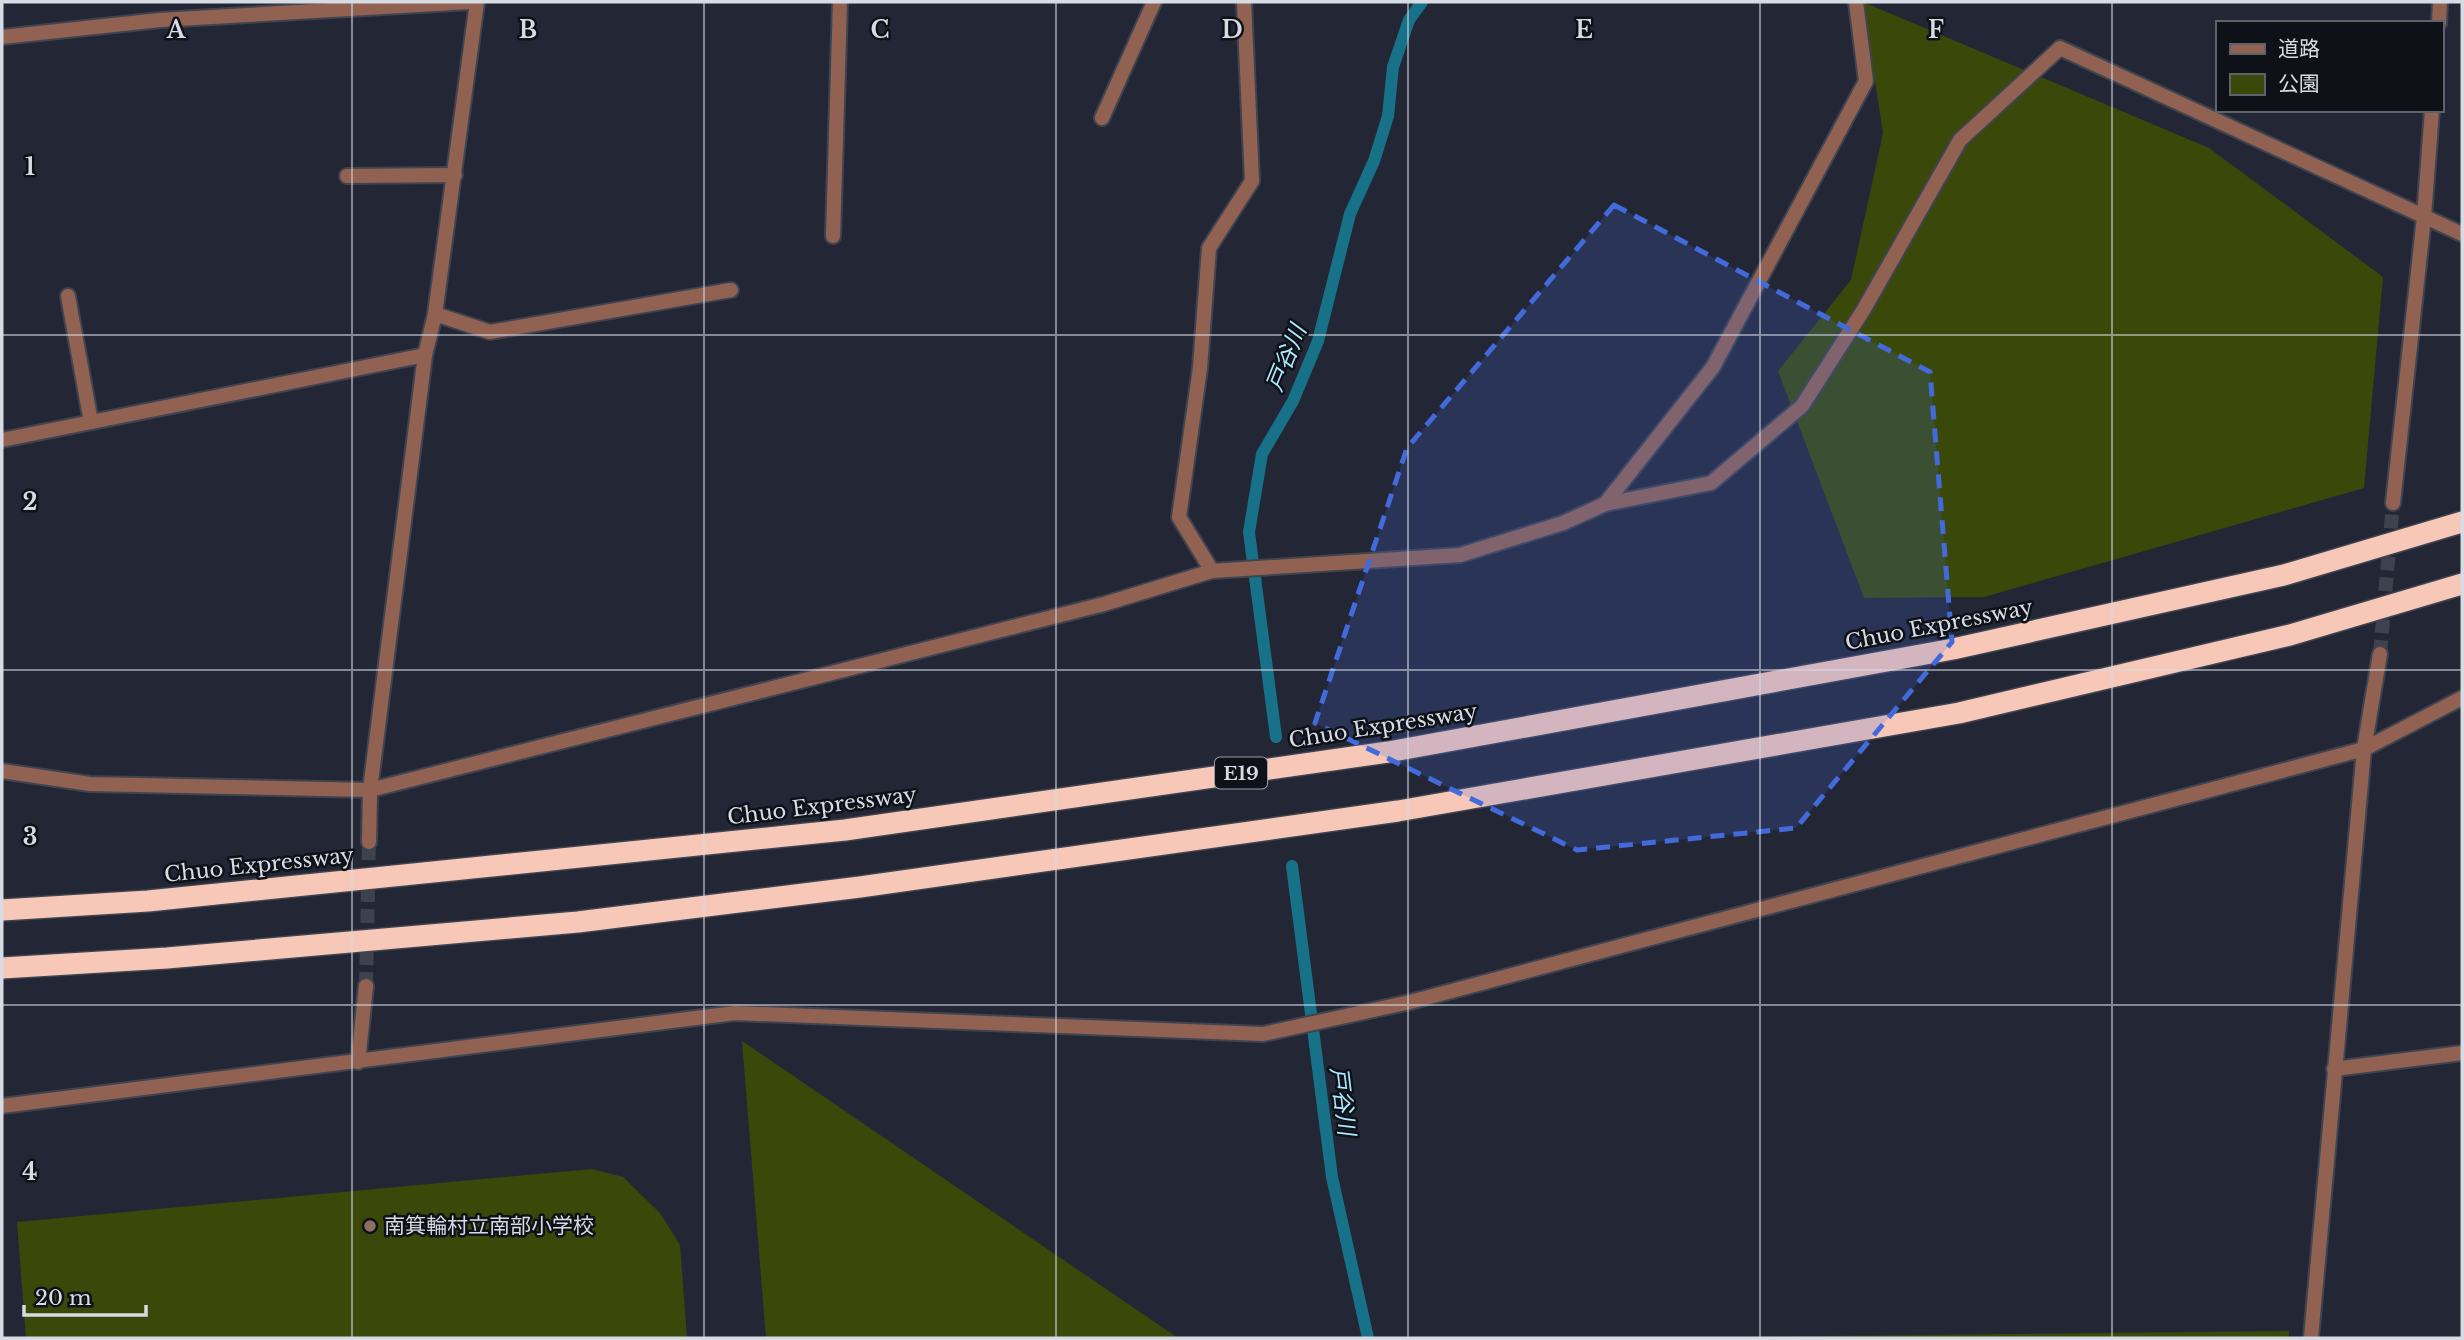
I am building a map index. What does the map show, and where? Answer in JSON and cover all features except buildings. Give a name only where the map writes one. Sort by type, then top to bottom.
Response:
[{"type":"highway","name":"Chuo Expressway","points":[[2,910],[148,901],[845,830],[1388,752],[1953,649],[2284,575],[2462,522]]},
{"type":"highway","points":[[2,968],[167,958],[578,922],[860,887],[1398,811],[1959,713],[2290,635],[2462,584]]},
{"type":"street","points":[[2,37],[160,20],[470,2]]},
{"type":"street","points":[[369,842],[370,790],[425,355],[436,314],[477,2]]},
{"type":"street","points":[[833,236],[840,2]]},
{"type":"street","points":[[1102,118],[1154,2]]},
{"type":"street","points":[[1219,570],[1179,517],[1199,368],[1209,248],[1252,181],[1244,2]]},
{"type":"street","points":[[1605,504],[1713,367],[1866,81],[1856,2]]},
{"type":"street","points":[[2439,21],[2440,2]]},
{"type":"street","points":[[2,772],[90,784],[370,790],[1091,607],[1219,570],[1460,555],[1563,523],[1605,504],[1711,483],[1802,406],[1864,309],[1960,140],[2060,48],[2462,234]]},
{"type":"street","points":[[2393,503],[2424,217],[2432,112]]},
{"type":"street","points":[[347,176],[455,174]]},
{"type":"street","points":[[436,314],[489,332],[731,290]]},
{"type":"street","points":[[68,296],[91,422]]},
{"type":"street","points":[[2,440],[425,355]]},
{"type":"street","points":[[2311,1338],[2364,749],[2380,654]]},
{"type":"street","points":[[2,1106],[735,1013],[1263,1034],[1410,1002],[2364,749],[2462,698]]},
{"type":"street","points":[[358,1062],[366,986]]},
{"type":"street","points":[[2334,1069],[2462,1053]]},
{"type":"highlighted area","points":[[1614,205],[1930,372],[1952,642],[1796,828],[1577,850],[1315,723],[1407,448]]},
{"type":"green space","points":[[1863,2],[2209,148],[2383,277],[2364,488],[1984,597],[1864,598],[1778,371],[1851,280],[1883,133]]},
{"type":"green space","points":[[742,1041],[1178,1338],[766,1338]]},
{"type":"green space","points":[[592,1169],[623,1177],[660,1213],[680,1245],[687,1338],[26,1338],[17,1222]]},
{"type":"green space","points":[[2289,1331],[2289,1338],[1712,1338],[1729,1337]]},
{"type":"waterway","name":"戸谷川","points":[[1276,737],[1249,532],[1262,454],[1293,401],[1318,341],[1350,214],[1374,161],[1388,116],[1393,67],[1409,20],[1422,2]]},
{"type":"waterway","name":"戸谷川","points":[[1292,866],[1332,1177],[1368,1338]]},
{"type":"tunnel","points":[[2380,654],[2393,503]]},
{"type":"tunnel","points":[[366,986],[369,842]]},
{"type":"place","name":"南箕輪村立南部小学校","points":[[370,1226]]}]
